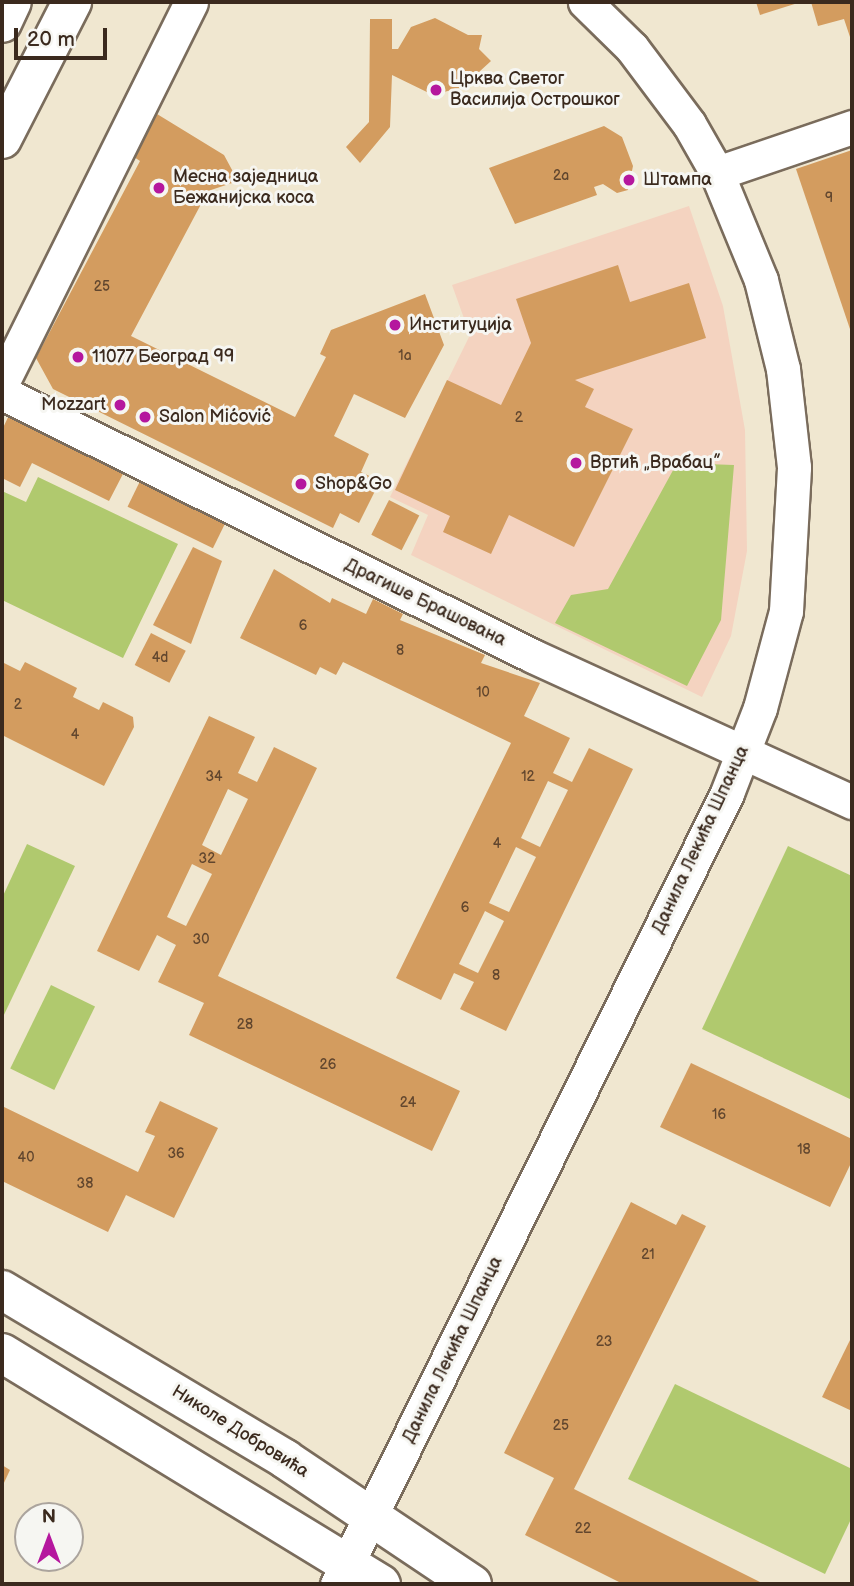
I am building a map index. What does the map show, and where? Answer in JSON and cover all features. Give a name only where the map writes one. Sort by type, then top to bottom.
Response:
[{"type":"main road","points":[[2,23],[12,2]]},
{"type":"main road","points":[[2,139],[72,2]]},
{"type":"main road","name":"Николе Добровића","points":[[2,1290],[372,1516],[472,1584]]},
{"type":"main road","points":[[2,1353],[343,1574],[381,1584]]},
{"type":"street","points":[[2,383],[191,2]]},
{"type":"street","name":"Данила Лекића Шпанца","points":[[343,1574],[744,752],[786,611],[794,467],[783,369],[761,280],[717,173],[632,48],[585,2]]},
{"type":"street","points":[[717,173],[852,127]]},
{"type":"street","name":"Драгише Брашована","points":[[2,393],[413,598],[852,802]]},
{"type":"shaded area","name":"Вртић „Врабац”","points":[[689,206],[723,306],[745,430],[747,551],[731,636],[702,697],[411,555],[428,515],[390,497],[470,335],[452,285]]},
{"type":"green space","points":[[677,463],[734,465],[721,620],[687,686],[555,623],[571,595],[608,589]]},
{"type":"green space","points":[[38,477],[178,544],[123,658],[2,600],[2,491],[26,502]]},
{"type":"green space","points":[[27,844],[75,866],[2,1019],[2,898]]},
{"type":"green space","points":[[788,846],[852,876],[852,1100],[702,1029]]},
{"type":"green space","points":[[51,985],[95,1006],[54,1090],[10,1069]]},
{"type":"green space","points":[[675,1384],[852,1469],[852,1517],[825,1574],[628,1479]]},
{"type":"building","points":[[756,2],[801,2],[760,15]]},
{"type":"building","points":[[811,2],[852,2],[852,43],[844,19],[818,26]]},
{"type":"building","name":"Црква Светог Василија Острошког","points":[[435,18],[468,35],[482,35],[479,49],[491,61],[479,72],[481,82],[433,95],[392,75],[390,127],[360,163],[346,147],[369,122],[370,19],[392,19],[392,49],[398,49],[411,27]]},
{"type":"building","points":[[157,114],[224,155],[238,181],[208,191],[131,336],[295,417],[326,357],[320,354],[331,330],[425,294],[444,345],[405,418],[354,394],[334,436],[369,454],[361,472],[380,481],[359,523],[340,513],[333,528],[53,389],[36,358],[140,161],[134,157]]},
{"type":"building","points":[[604,126],[622,137],[633,166],[628,190],[617,193],[603,184],[594,187],[597,195],[515,224],[489,168]]},
{"type":"building","points":[[852,150],[852,335],[796,169]]},
{"type":"building","points":[[618,265],[630,302],[689,283],[706,338],[575,380],[594,389],[585,407],[633,429],[574,547],[509,515],[491,554],[443,532],[450,516],[395,490],[447,380],[501,405],[531,343],[516,299]]},
{"type":"building","points":[[10,413],[125,470],[109,501],[32,463],[20,487],[2,478],[2,430]]},
{"type":"building","points":[[142,477],[227,519],[213,548],[128,507]]},
{"type":"building","points":[[389,500],[419,515],[402,550],[371,535]]},
{"type":"building","points":[[193,547],[222,561],[191,644],[153,625]]},
{"type":"building","points":[[274,569],[330,603],[332,598],[366,614],[373,599],[403,614],[400,620],[485,655],[481,663],[540,683],[524,716],[570,738],[553,773],[572,782],[589,748],[633,769],[506,1031],[460,1009],[474,982],[454,973],[441,1000],[396,978],[511,743],[343,662],[336,675],[320,667],[316,675],[240,638]],"holes":[[[548,781],[568,790],[540,847],[521,838]],[[516,847],[536,857],[509,912],[489,903]],[[485,911],[504,921],[478,973],[459,964]]]},
{"type":"building","points":[[151,633],[186,651],[169,683],[135,665]]},
{"type":"building","points":[[2,662],[20,671],[25,662],[77,688],[73,697],[99,710],[103,702],[133,717],[134,727],[104,786],[2,735]]},
{"type":"building","points":[[209,716],[255,737],[238,773],[257,782],[274,747],[317,768],[218,976],[460,1091],[432,1151],[189,1035],[204,1003],[158,982],[176,945],[157,935],[139,971],[97,951]],"holes":[[[228,789],[248,799],[221,855],[202,845]],[[192,864],[212,874],[186,926],[167,917]]]},
{"type":"building","points":[[691,1063],[852,1139],[852,1161],[830,1207],[660,1127]]},
{"type":"building","points":[[160,1101],[218,1128],[174,1218],[126,1195],[108,1232],[2,1181],[2,1106],[138,1172],[155,1136],[145,1132]]},
{"type":"building","points":[[631,1202],[676,1225],[682,1214],[706,1226],[574,1489],[764,1584],[623,1584],[525,1535],[554,1478],[504,1453]]},
{"type":"building","points":[[852,1336],[852,1411],[822,1397]]},
{"type":"building","points":[[2,1465],[10,1470],[2,1487]]},
{"type":"place","name":"Црква Светог Василија Острошког","points":[[436,90]]},
{"type":"place","name":"Штампа","points":[[629,180]]},
{"type":"place","name":"Месна заједница Бежанијска коса","points":[[159,188]]},
{"type":"place","name":"Институција","points":[[395,325]]},
{"type":"place","name":"11077 Београд 99","points":[[78,357]]},
{"type":"place","name":"Mozzart","points":[[120,405]]},
{"type":"place","name":"Salon Mićović","points":[[145,417]]},
{"type":"place","name":"Вртић „Врабац”","points":[[576,463]]},
{"type":"place","name":"Shop&Go","points":[[301,484]]}]
